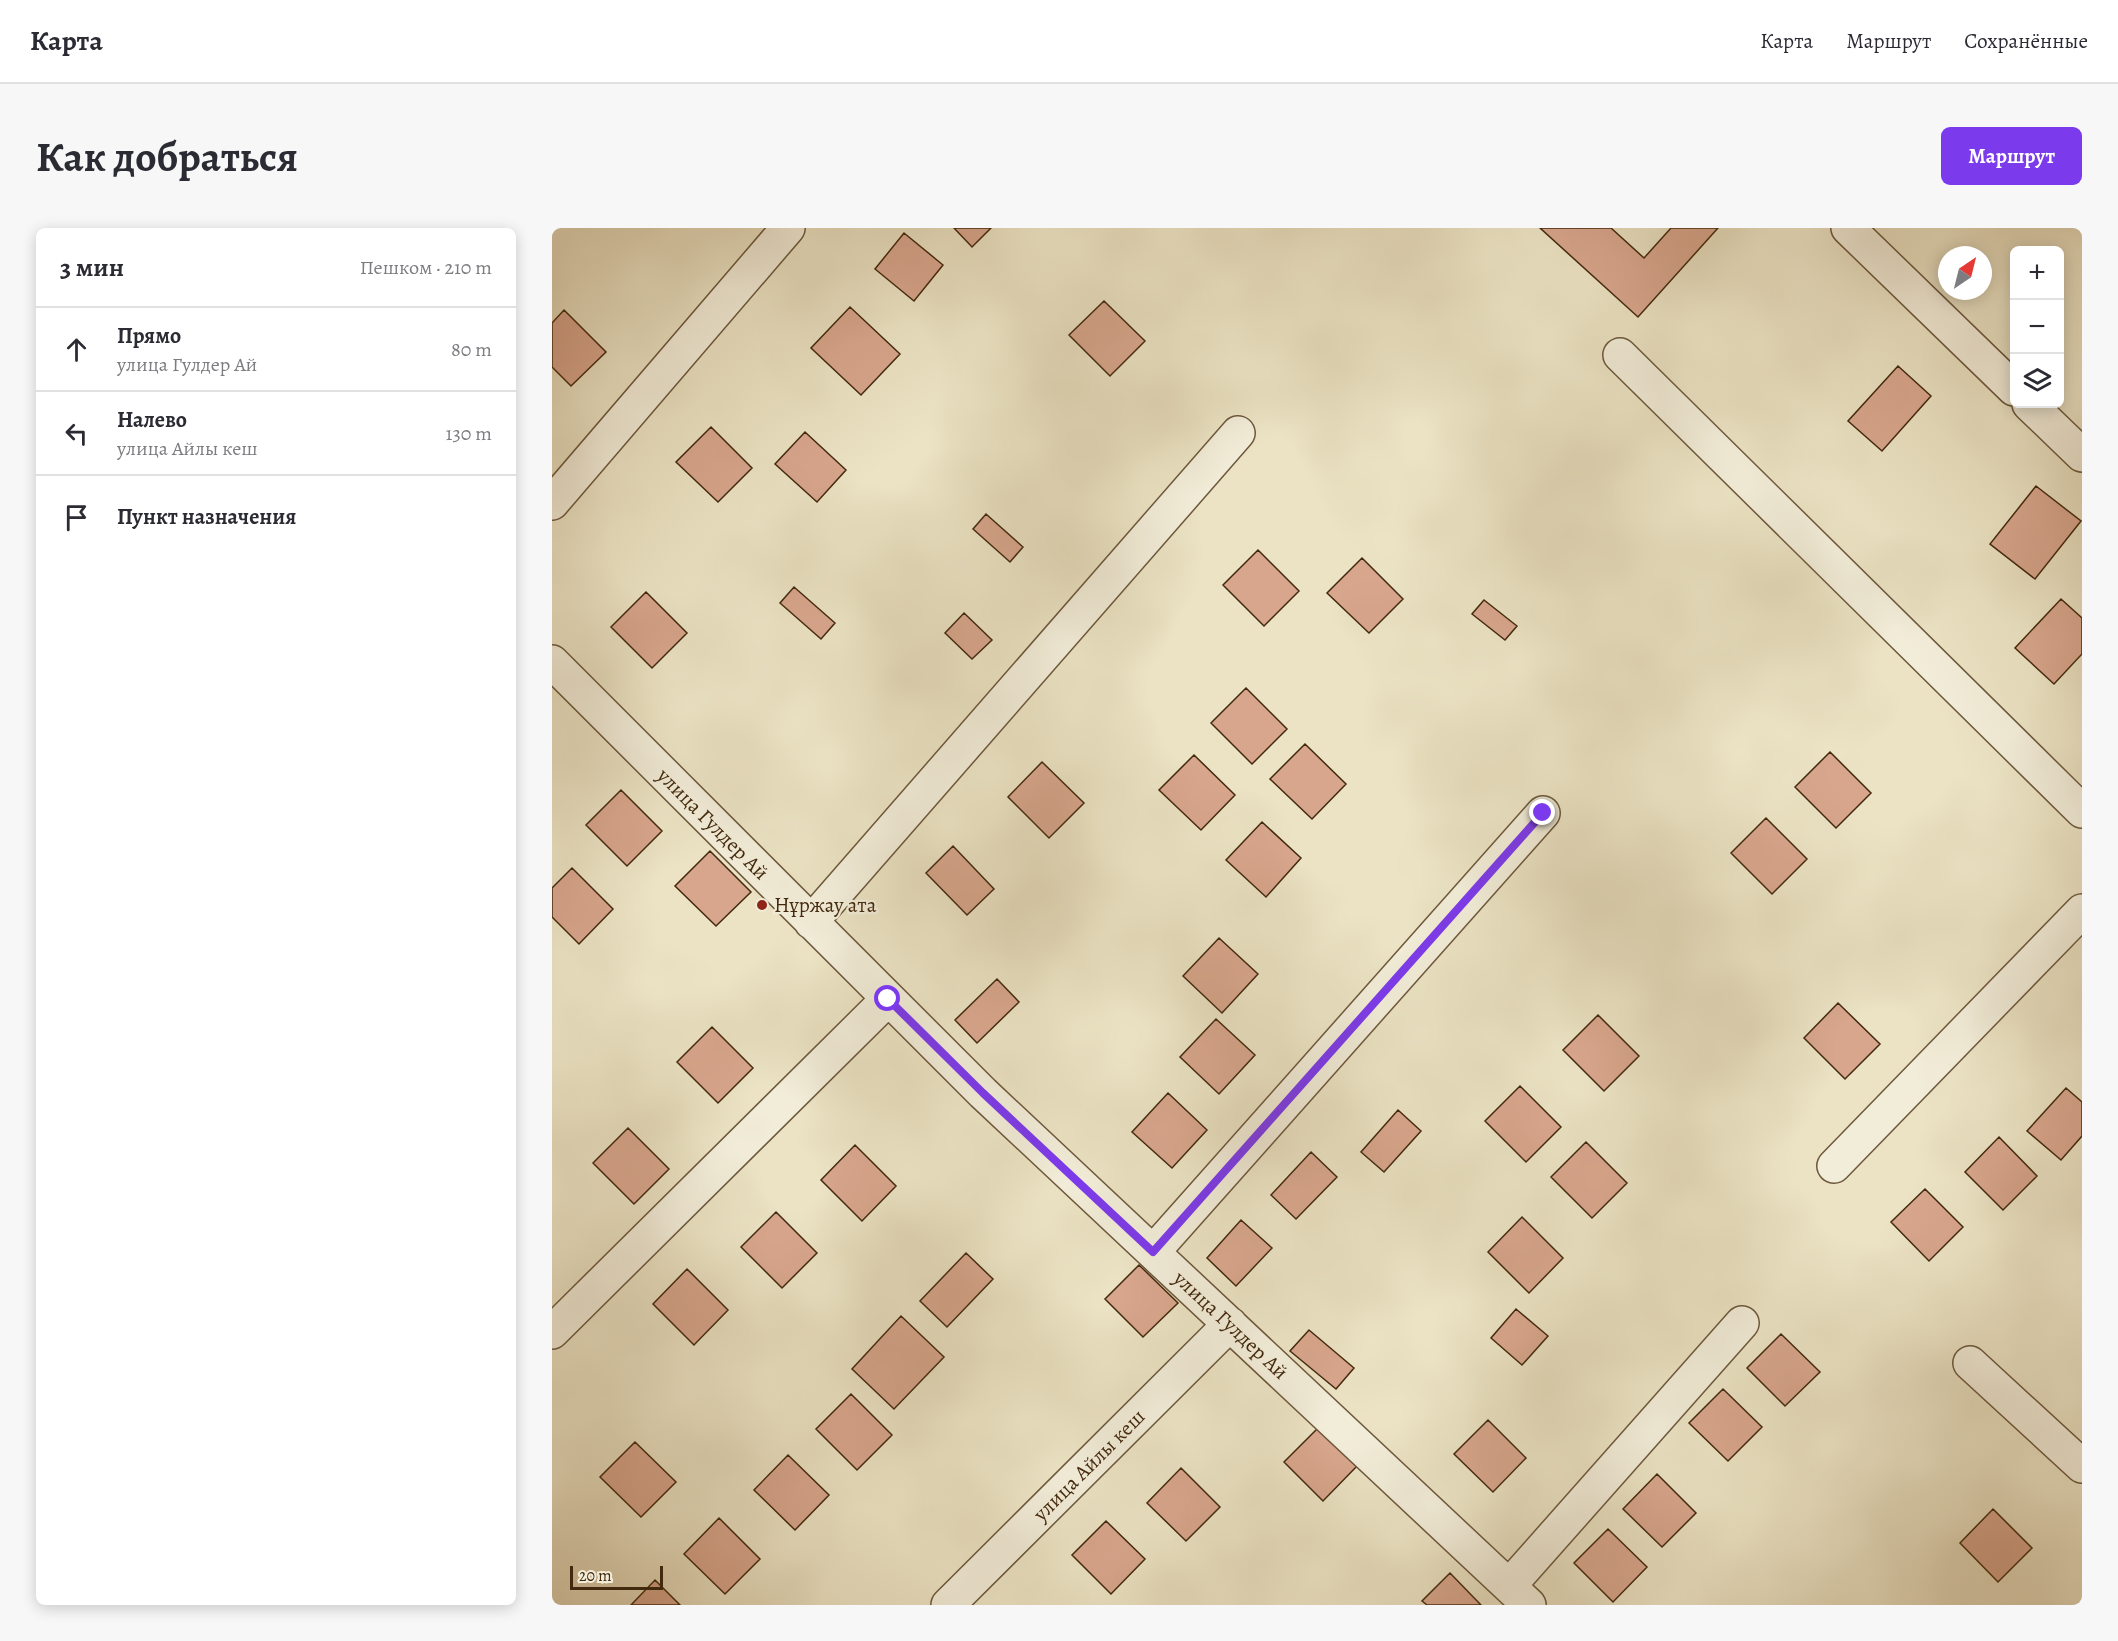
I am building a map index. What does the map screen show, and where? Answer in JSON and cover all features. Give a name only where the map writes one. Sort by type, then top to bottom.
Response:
[{"type":"street","points":[[552,503],[788,228]]},
{"type":"street","points":[[1848,228],[2010,385]]},
{"type":"street","points":[[1620,355],[2082,811]]},
{"type":"street","points":[[2034,408],[2082,455]]},
{"type":"street","points":[[811,922],[1238,433]]},
{"type":"street","name":"улица Гулдер Ай","points":[[552,662],[983,1093],[1519,1595]]},
{"type":"street","points":[[1153,1252],[1543,813]]},
{"type":"street","points":[[1834,1166],[2082,910]]},
{"type":"street","points":[[552,1332],[888,999]]},
{"type":"street","points":[[1519,1595],[1742,1323]]},
{"type":"street","name":"улица Айлы кеш","points":[[948,1605],[1230,1324]]},
{"type":"street","points":[[1970,1363],[2082,1466]]},
{"type":"building","points":[[954,228],[991,228],[972,247]]},
{"type":"building","points":[[1540,228],[1611,228],[1644,258],[1671,228],[1718,228],[1638,317]]},
{"type":"building","points":[[904,233],[943,265],[914,301],[875,269]]},
{"type":"building","points":[[1104,301],[1145,341],[1110,376],[1069,335]]},
{"type":"building","points":[[850,307],[900,354],[861,395],[811,348]]},
{"type":"building","points":[[564,310],[606,352],[571,386],[552,367],[552,323]]},
{"type":"building","points":[[1898,366],[1931,396],[1882,451],[1848,421]]},
{"type":"building","points":[[711,427],[752,468],[718,502],[676,462]]},
{"type":"building","points":[[805,432],[846,470],[817,502],[775,464]]},
{"type":"building","points":[[2036,486],[2081,521],[2035,579],[1990,544]]},
{"type":"building","points":[[986,514],[1023,547],[1010,562],[973,529]]},
{"type":"building","points":[[1258,550],[1299,591],[1264,626],[1223,585]]},
{"type":"building","points":[[1362,558],[1403,599],[1369,633],[1327,593]]},
{"type":"building","points":[[794,587],[835,623],[821,639],[780,603]]},
{"type":"building","points":[[646,592],[687,633],[652,668],[611,627]]},
{"type":"building","points":[[2061,599],[2082,618],[2082,654],[2054,684],[2015,648]]},
{"type":"building","points":[[1484,600],[1517,626],[1505,640],[1472,614]]},
{"type":"building","points":[[964,613],[992,640],[972,659],[945,633]]},
{"type":"building","points":[[1246,688],[1287,729],[1252,764],[1211,723]]},
{"type":"building","points":[[1305,744],[1346,784],[1312,819],[1270,779]]},
{"type":"building","points":[[1830,752],[1871,793],[1836,828],[1795,787]]},
{"type":"building","points":[[1194,755],[1235,795],[1201,830],[1159,790]]},
{"type":"building","points":[[1042,762],[1084,803],[1049,838],[1008,797]]},
{"type":"building","points":[[621,790],[662,831],[627,866],[586,825]]},
{"type":"building","points":[[1766,818],[1807,859],[1772,894],[1731,853]]},
{"type":"building","points":[[1262,822],[1301,858],[1266,897],[1226,860]]},
{"type":"building","points":[[953,846],[994,889],[967,915],[926,873]]},
{"type":"building","points":[[710,851],[751,892],[716,926],[675,886]]},
{"type":"building","points":[[572,868],[613,909],[579,944],[552,917],[552,888]]},
{"type":"building","points":[[1219,938],[1258,974],[1222,1013],[1183,976]]},
{"type":"building","points":[[997,979],[1019,1002],[977,1043],[955,1020]]},
{"type":"building","points":[[1838,1003],[1880,1044],[1845,1079],[1804,1038]]},
{"type":"building","points":[[1598,1015],[1639,1056],[1604,1091],[1563,1050]]},
{"type":"building","points":[[1216,1019],[1255,1055],[1219,1094],[1180,1057]]},
{"type":"building","points":[[712,1027],[753,1068],[718,1103],[677,1062]]},
{"type":"building","points":[[1520,1086],[1561,1127],[1526,1162],[1485,1121]]},
{"type":"building","points":[[2066,1088],[2082,1102],[2082,1136],[2061,1160],[2027,1131]]},
{"type":"building","points":[[1168,1093],[1207,1130],[1172,1168],[1132,1132]]},
{"type":"building","points":[[1398,1110],[1421,1131],[1384,1172],[1361,1152]]},
{"type":"building","points":[[628,1128],[669,1169],[634,1204],[593,1163]]},
{"type":"building","points":[[1999,1137],[2037,1176],[2003,1210],[1965,1172]]},
{"type":"building","points":[[1586,1142],[1627,1183],[1592,1218],[1551,1177]]},
{"type":"building","points":[[855,1145],[896,1186],[862,1221],[821,1180]]},
{"type":"building","points":[[1311,1152],[1337,1177],[1296,1219],[1271,1195]]},
{"type":"building","points":[[1925,1189],[1963,1227],[1929,1261],[1891,1222]]},
{"type":"building","points":[[776,1212],[817,1253],[782,1288],[741,1247]]},
{"type":"building","points":[[1522,1217],[1563,1258],[1529,1293],[1488,1252]]},
{"type":"building","points":[[1241,1220],[1272,1248],[1236,1286],[1207,1258]]},
{"type":"building","points":[[966,1253],[993,1279],[947,1327],[920,1301]]},
{"type":"building","points":[[1139,1265],[1178,1303],[1143,1337],[1105,1299]]},
{"type":"building","points":[[687,1269],[728,1310],[694,1345],[653,1304]]},
{"type":"building","points":[[1516,1309],[1548,1336],[1522,1365],[1491,1338]]},
{"type":"building","points":[[901,1316],[944,1357],[894,1409],[852,1369]]},
{"type":"building","points":[[1309,1330],[1354,1368],[1336,1389],[1290,1351]]},
{"type":"building","points":[[1781,1334],[1820,1372],[1785,1406],[1747,1368]]},
{"type":"building","points":[[1723,1389],[1762,1427],[1728,1461],[1689,1423]]},
{"type":"building","points":[[851,1394],[892,1435],[857,1470],[816,1429]]},
{"type":"building","points":[[1488,1420],[1526,1458],[1493,1492],[1454,1454]]},
{"type":"building","points":[[1318,1428],[1357,1466],[1323,1501],[1284,1462]]},
{"type":"building","points":[[635,1442],[676,1482],[641,1517],[600,1477]]},
{"type":"building","points":[[788,1455],[829,1495],[795,1530],[754,1490]]},
{"type":"building","points":[[1181,1468],[1220,1507],[1186,1541],[1147,1503]]},
{"type":"building","points":[[1657,1474],[1696,1513],[1662,1547],[1623,1509]]},
{"type":"building","points":[[1993,1509],[2032,1548],[1998,1582],[1960,1543]]},
{"type":"building","points":[[719,1518],[760,1559],[725,1594],[684,1554]]},
{"type":"building","points":[[1106,1521],[1145,1559],[1111,1594],[1072,1555]]},
{"type":"building","points":[[1608,1529],[1647,1567],[1613,1602],[1574,1563]]},
{"type":"building","points":[[1450,1573],[1481,1605],[1427,1605],[1422,1601]]},
{"type":"building","points":[[655,1580],[680,1605],[631,1605]]},
{"type":"place","name":"Нұржау ата","points":[[762,905]]},
{"type":"route","points":[[888,999],[983,1093],[1153,1252],[1543,813]]}]
